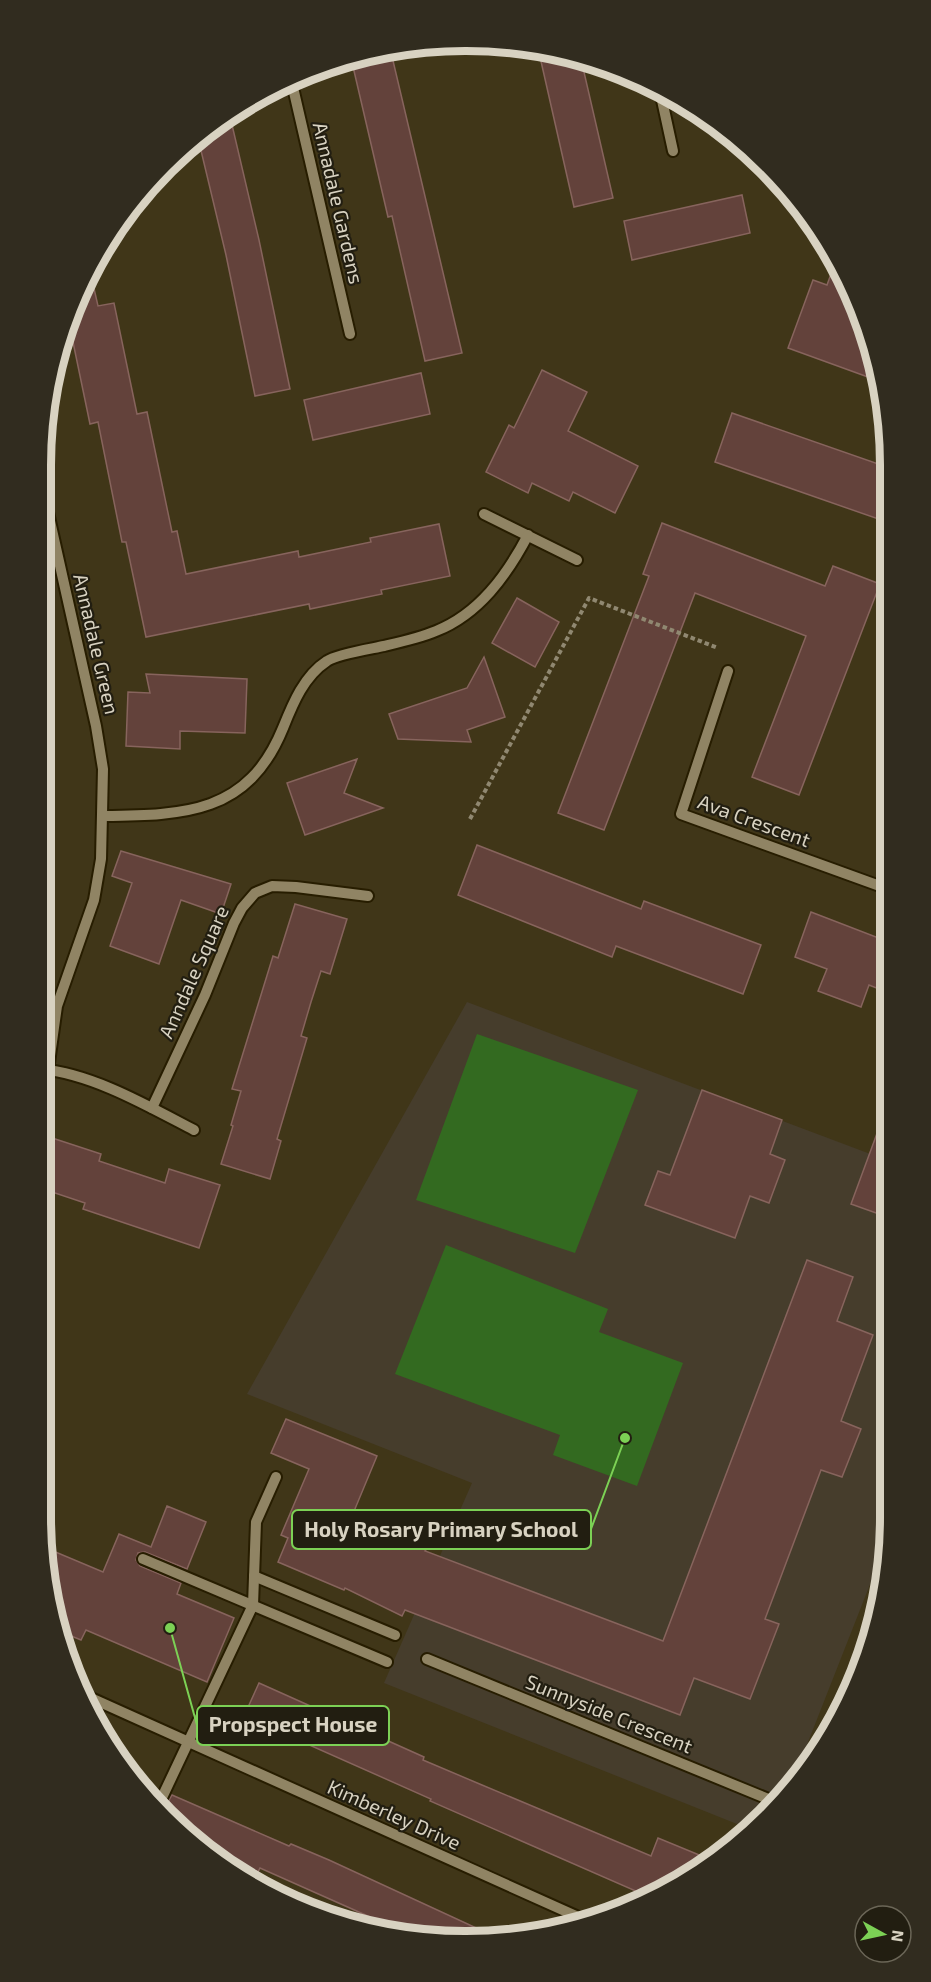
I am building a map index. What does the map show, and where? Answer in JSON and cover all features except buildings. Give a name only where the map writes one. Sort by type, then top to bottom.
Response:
[{"type":"street","name":"Annadale Gardens","points":[[293,89],[350,334]]},
{"type":"street","points":[[662,101],[673,151]]},
{"type":"street","points":[[484,514],[577,560]]},
{"type":"street","name":"Annadale Green","points":[[51,529],[96,726],[103,769],[103,816]]},
{"type":"street","points":[[51,1036],[57,1006],[94,900],[101,859],[103,816],[181,813],[219,801],[241,789],[261,769],[275,747],[300,690],[312,673],[329,659],[437,631],[466,615],[490,593],[513,563],[528,536]]},
{"type":"street","name":"Ava Crescent","points":[[728,671],[681,814],[880,886]]},
{"type":"street","name":"Anndale Square","points":[[152,1108],[205,995],[234,923],[242,908],[255,893],[272,886],[368,896]]},
{"type":"street","points":[[51,1072],[81,1078],[152,1108],[194,1130]]},
{"type":"street","points":[[162,1799],[253,1605],[256,1522],[276,1477]]},
{"type":"street","points":[[143,1559],[387,1662]]},
{"type":"street","points":[[254,1576],[395,1635]]},
{"type":"street","name":"Sunnyside Crescent","points":[[427,1659],[769,1799]]},
{"type":"street","name":"Kimberley Drive","points":[[94,1700],[576,1916]]},
{"type":"path","points":[[470,819],[589,598],[731,653],[728,671]]},
{"type":"shaded area","points":[[467,1002],[880,1158],[880,1516],[876,1568],[801,1759],[777,1790],[741,1826],[384,1683],[472,1483],[247,1394]]},
{"type":"green space","points":[[477,1034],[638,1090],[575,1253],[416,1200]]},
{"type":"green space","points":[[446,1245],[608,1309],[599,1332],[683,1363],[637,1486],[553,1455],[560,1435],[395,1374]]},
{"type":"place","name":"Holy Rosary Primary School","points":[[625,1438]]},
{"type":"place","name":"Propspect House","points":[[170,1628]]}]
